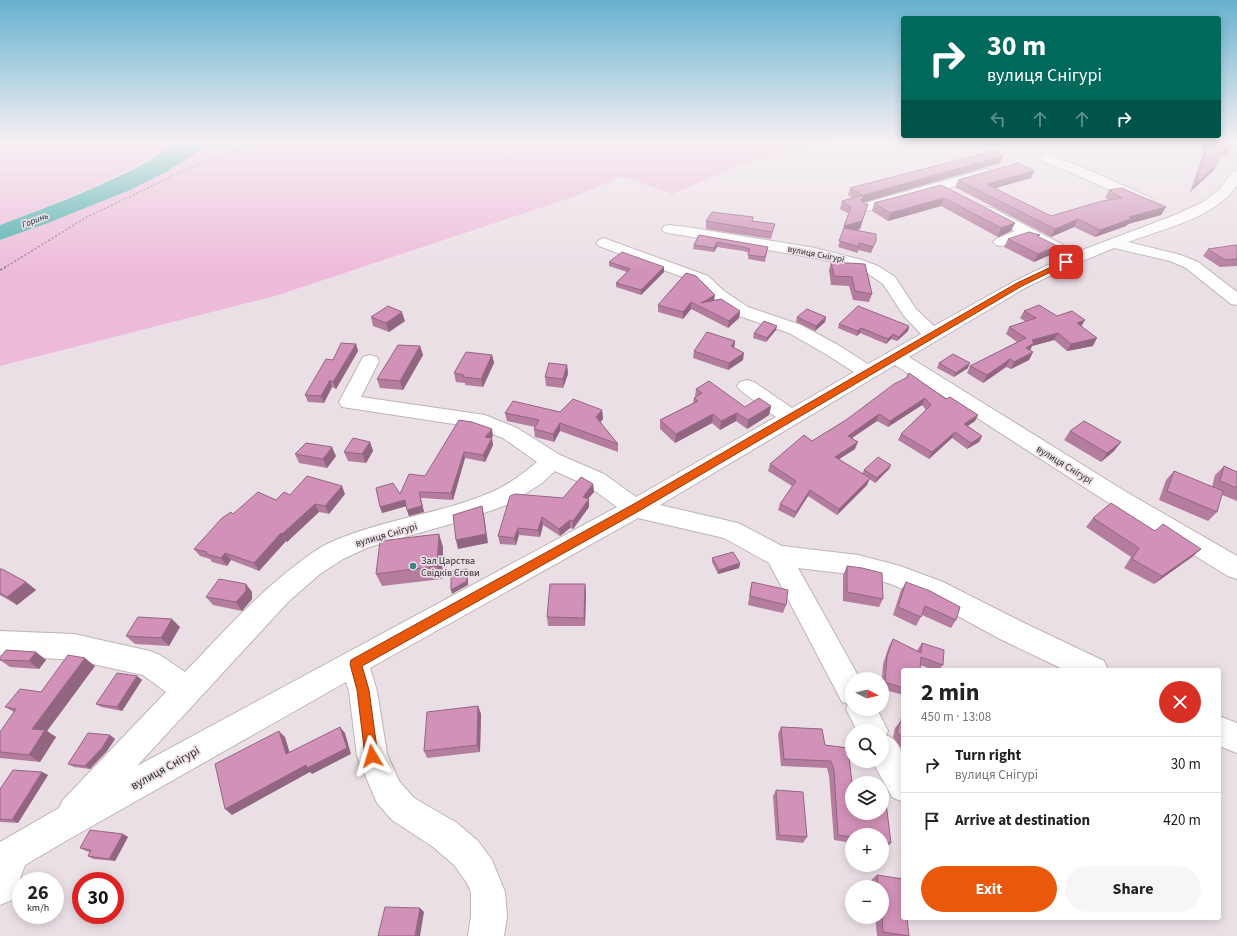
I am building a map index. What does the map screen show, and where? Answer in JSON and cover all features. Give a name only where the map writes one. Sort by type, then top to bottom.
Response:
[{"type":"street","points":[[867,207],[944,185]]},
{"type":"street","points":[[1110,185],[1171,212]]},
{"type":"street","name":"вулиця Снігурі","points":[[0,888],[5,858],[60,826],[356,664],[636,508],[1071,255],[1112,243],[1171,212],[1208,204],[1221,195],[1230,185]]},
{"type":"street","points":[[939,186],[959,197]]},
{"type":"street","points":[[972,204],[1071,255]]},
{"type":"street","name":"вулиця Снігурі","points":[[669,229],[692,231],[715,237],[816,254],[852,261],[868,267],[885,277],[896,289],[908,310],[933,335]]},
{"type":"street","points":[[1001,242],[1018,235],[1032,234]]},
{"type":"street","points":[[604,243],[702,279],[718,295],[742,310],[757,317],[795,329],[831,349],[868,373]]},
{"type":"street","points":[[1112,243],[1176,258],[1192,265],[1237,300]]},
{"type":"street","points":[[1039,264],[1071,255]]},
{"type":"street","name":"вулиця Снігурі","points":[[894,357],[1237,569]]},
{"type":"street","points":[[370,361],[348,402],[478,420],[510,433],[552,461],[596,480],[636,508],[730,530],[778,556],[858,565],[891,573],[934,590],[1010,630],[1090,668]]},
{"type":"street","points":[[747,386],[792,418]]},
{"type":"street","name":"вулиця Снігурі","points":[[60,826],[280,593],[311,567],[334,552],[363,539],[465,511],[501,498],[534,477],[552,461]]},
{"type":"street","points":[[778,556],[845,679]]},
{"type":"street","points":[[0,643],[74,647],[150,664],[188,690]]},
{"type":"street","points":[[356,664],[363,690],[372,756],[388,792],[403,809],[445,835],[466,854],[480,872],[488,892],[489,916],[486,936]]},
{"type":"street","points":[[1221,732],[1237,738]]},
{"type":"street","points":[[889,761],[901,782]]},
{"type":"path","points":[[0,270],[87,217],[155,185]]},
{"type":"shaded area","points":[[0,185],[97,185],[47,207],[0,225]]},
{"type":"shaded area","points":[[141,185],[603,185],[576,196],[275,296],[0,366],[0,240],[48,223]]},
{"type":"shaded area","points":[[647,185],[694,185],[672,194]]},
{"type":"water","name":"Горинь","points":[[101,185],[141,185],[48,223],[0,240],[0,225]]},
{"type":"building","points":[[863,185],[901,185],[864,195],[861,200],[864,204],[868,204],[862,221],[844,226],[851,207],[842,201],[863,195],[850,188]]},
{"type":"building","points":[[941,185],[1015,223],[1001,228],[944,198],[890,213],[874,203]]},
{"type":"building","points":[[967,185],[987,185],[1051,216],[1102,201],[1122,198],[1109,190],[1122,188],[1166,207],[1129,217],[1131,219],[1100,230],[1078,219],[1055,229]]},
{"type":"building","points":[[712,212],[753,217],[752,221],[775,224],[772,232],[706,221]]},
{"type":"building","points":[[844,228],[876,234],[876,241],[873,247],[859,243],[859,247],[839,241]]},
{"type":"building","points":[[1029,232],[1040,235],[1037,236],[1057,246],[1038,254],[1008,239]]},
{"type":"building","points":[[699,235],[768,247],[765,257],[748,255],[750,249],[717,242],[714,248],[694,245]]},
{"type":"building","points":[[1237,245],[1237,259],[1225,260],[1208,249]]},
{"type":"building","points":[[622,252],[664,267],[641,290],[616,283],[630,269],[609,262]]},
{"type":"building","points":[[831,262],[865,264],[872,294],[855,291],[852,277],[834,276]]},
{"type":"building","points":[[686,273],[696,276],[715,295],[701,303],[721,299],[740,311],[729,321],[691,302],[683,312],[658,305]]},
{"type":"building","points":[[1039,305],[1057,316],[1072,311],[1085,320],[1077,323],[1097,338],[1071,344],[1058,333],[1032,340],[1034,343],[1026,348],[1033,352],[1014,362],[1010,359],[987,375],[970,366],[1026,338],[1009,327],[1036,318],[1024,311]]},
{"type":"building","points":[[388,306],[402,312],[386,323],[371,317]]},
{"type":"building","points":[[858,306],[909,326],[899,337],[893,334],[888,339],[861,328],[858,331],[839,324]]},
{"type":"building","points":[[807,309],[826,317],[816,326],[797,317]]},
{"type":"building","points":[[764,321],[777,326],[767,338],[754,333]]},
{"type":"building","points":[[707,332],[735,341],[731,346],[744,353],[729,363],[694,351]]},
{"type":"building","points":[[341,343],[356,344],[333,382],[330,380],[321,396],[305,395],[326,359],[333,360]]},
{"type":"building","points":[[398,345],[420,346],[400,381],[377,379]]},
{"type":"building","points":[[466,352],[492,355],[481,379],[463,377],[464,375],[454,373]]},
{"type":"building","points":[[953,354],[970,363],[956,373],[939,363]]},
{"type":"building","points":[[549,363],[567,365],[563,379],[545,377]]},
{"type":"building","points":[[909,373],[946,399],[950,397],[978,415],[964,424],[982,436],[971,443],[955,432],[932,452],[901,434],[931,405],[925,398],[890,421],[879,414],[848,436],[858,442],[835,457],[870,478],[839,509],[810,490],[796,512],[780,504],[796,481],[770,464],[804,435],[812,441],[846,420],[894,384],[908,377],[907,376]]},
{"type":"building","points":[[709,381],[745,407],[759,398],[771,406],[748,420],[737,413],[721,421],[713,414],[676,434],[660,420],[698,401],[694,398],[702,393],[696,389]]},
{"type":"building","points":[[573,399],[602,410],[596,417],[618,444],[560,423],[553,434],[534,429],[539,420],[505,413],[513,401],[560,412]]},
{"type":"building","points":[[459,420],[472,422],[492,429],[485,437],[492,438],[483,455],[464,452],[451,493],[419,492],[422,506],[407,510],[405,500],[380,507],[376,488],[393,483],[400,494],[409,474],[425,476]]},
{"type":"building","points":[[1084,421],[1121,442],[1107,453],[1070,431]]},
{"type":"building","points":[[353,438],[370,442],[362,454],[344,452]]},
{"type":"building","points":[[306,443],[332,447],[323,459],[295,454]]},
{"type":"building","points":[[878,457],[891,465],[877,478],[864,470]]},
{"type":"building","points":[[1224,466],[1237,472],[1237,488],[1220,481]]},
{"type":"building","points":[[1174,471],[1223,491],[1217,512],[1167,491]]},
{"type":"building","points":[[307,476],[342,486],[325,506],[315,504],[282,534],[281,533],[254,563],[225,553],[221,558],[206,554],[207,552],[194,549],[222,518],[231,512],[233,514],[258,492],[276,500],[284,492],[290,495]]},
{"type":"building","points":[[581,477],[593,484],[583,497],[589,499],[573,521],[570,520],[559,529],[542,517],[538,530],[518,528],[514,538],[498,536],[510,496],[515,494],[563,498]]},
{"type":"building","points":[[1111,503],[1155,531],[1163,524],[1201,549],[1162,576],[1132,559],[1139,548],[1093,518]]},
{"type":"building","points":[[482,506],[486,534],[456,540],[453,515]]},
{"type":"building","points":[[439,534],[437,566],[376,574],[380,541]]},
{"type":"building","points":[[733,552],[740,563],[719,570],[712,558]]},
{"type":"building","points":[[847,566],[882,573],[883,599],[847,592]]},
{"type":"building","points":[[0,569],[26,582],[7,597],[0,593]]},
{"type":"building","points":[[467,569],[467,581],[451,590],[451,571]]},
{"type":"building","points":[[219,579],[246,584],[246,591],[236,602],[206,597]]},
{"type":"building","points":[[752,582],[788,590],[786,605],[750,596]]},
{"type":"building","points":[[906,582],[930,591],[960,607],[956,620],[925,606],[921,617],[898,607]]},
{"type":"building","points":[[550,584],[585,584],[584,618],[547,617]]},
{"type":"building","points":[[138,617],[172,619],[161,638],[126,636]]},
{"type":"building","points":[[893,639],[921,653],[922,643],[944,650],[943,665],[921,657],[920,668],[901,668],[901,687],[889,683],[889,672],[886,672],[887,657]]},
{"type":"building","points":[[6,650],[36,652],[29,661],[0,660]]},
{"type":"building","points":[[68,655],[85,658],[32,729],[45,730],[29,755],[0,752],[0,732],[16,709],[5,707],[20,689],[41,692]]},
{"type":"building","points":[[117,673],[137,676],[117,707],[96,704]]},
{"type":"building","points":[[478,706],[477,745],[424,751],[427,712]]},
{"type":"building","points":[[900,722],[901,737],[897,732]]},
{"type":"building","points":[[340,727],[347,748],[307,768],[306,765],[225,809],[215,764],[279,731],[286,754]]},
{"type":"building","points":[[781,727],[822,729],[825,745],[845,748],[845,768],[850,768],[851,776],[845,776],[845,820],[888,820],[891,843],[889,843],[889,828],[845,828],[845,836],[838,835],[834,770],[831,761],[784,759]]},
{"type":"building","points":[[88,733],[110,735],[102,748],[85,766],[68,764]]},
{"type":"building","points":[[13,770],[42,772],[12,820],[0,819],[0,789]]},
{"type":"building","points":[[776,790],[803,792],[807,837],[779,835]]},
{"type":"building","points":[[90,830],[123,834],[109,859],[88,856],[91,850],[80,848]]},
{"type":"building","points":[[877,875],[901,879],[901,920],[907,920],[909,936],[883,932],[882,924],[889,924],[889,880],[877,880]]},
{"type":"building","points":[[385,907],[420,908],[415,936],[378,936]]},
{"type":"place","name":"Зал Царства Свідків Єгови","points":[[413,566]]},
{"type":"route","points":[[372,756],[363,690],[356,664],[636,508],[988,302],[1066,262]]}]
